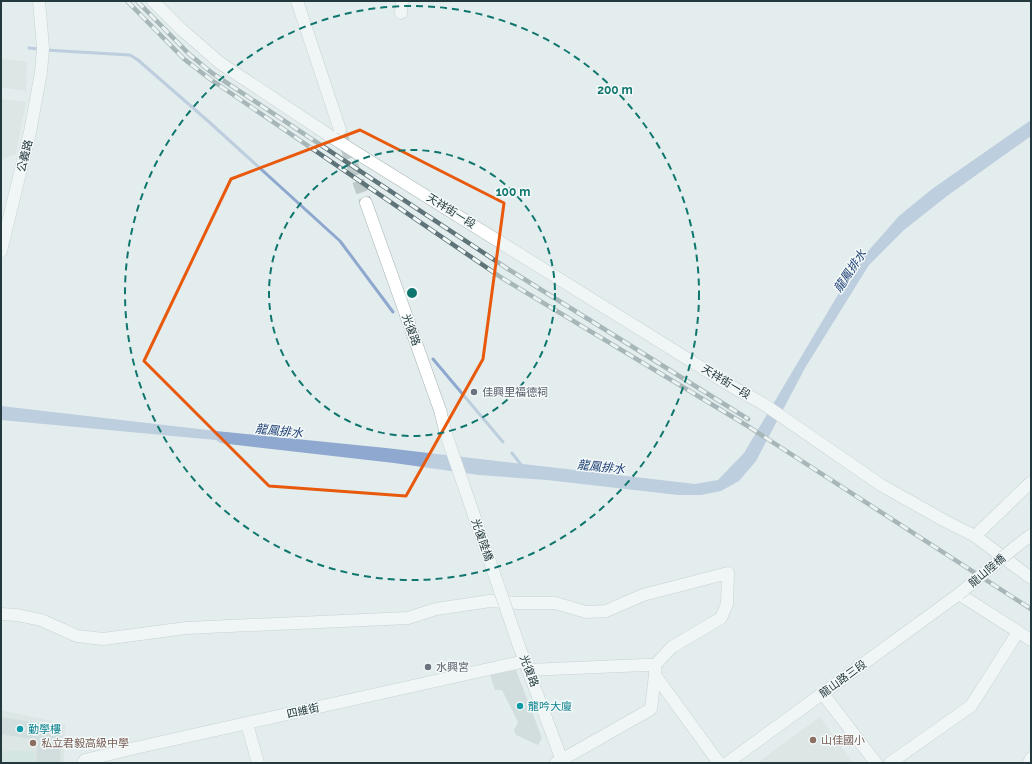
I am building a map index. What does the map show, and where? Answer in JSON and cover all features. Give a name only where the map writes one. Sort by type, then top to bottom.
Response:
[{"type":"street","name":"公義路","points":[[1,251],[30,132],[41,72],[42,41],[39,1]]},
{"type":"street","name":"天祥街一段","points":[[153,1],[181,29],[220,63],[336,134],[360,155],[729,385],[762,403],[881,485],[975,536]]},
{"type":"street","points":[[297,1],[336,134]]},
{"type":"street","name":"光復路","points":[[366,203],[440,410],[446,434]]},
{"type":"street","name":"光復陸橋","points":[[446,434],[519,646]]},
{"type":"street","points":[[1031,482],[975,536],[1031,578]]},
{"type":"street","name":"龍山陸橋","points":[[959,594],[1031,535]]},
{"type":"street","points":[[1,614],[17,615],[41,620],[77,636],[103,639],[186,628],[408,618],[436,609],[490,601],[555,603],[586,612],[606,611],[643,595],[728,573],[727,604],[721,618],[672,647],[655,670],[651,709],[561,762]]},
{"type":"street","points":[[959,594],[1031,640]]},
{"type":"street","name":"龍山路三段","points":[[727,763],[959,594]]},
{"type":"street","points":[[890,763],[971,706],[1018,632]]},
{"type":"street","name":"光復路","points":[[519,646],[561,762]]},
{"type":"street","name":"四維街","points":[[83,763],[85,760],[247,724],[526,665],[645,665],[655,670]]},
{"type":"street","points":[[655,670],[719,763]]},
{"type":"street","points":[[823,694],[876,763]]},
{"type":"street","points":[[247,724],[258,763]]},
{"type":"street","points":[[1029,763],[1031,758]]},
{"type":"highlighted area","points":[[360,130],[504,203],[483,359],[406,496],[269,486],[144,361],[231,179]]},
{"type":"shaded area","points":[[1,58],[27,62],[26,91],[1,87]]},
{"type":"shaded area","points":[[1,99],[26,102],[16,154],[2,159],[1,164]]},
{"type":"shaded area","name":"私立君毅高級中學","points":[[1,710],[65,724],[64,763],[1,763]]},
{"type":"shaded area","name":"山佳國小","points":[[820,717],[853,763],[757,763]]},
{"type":"green space","points":[[1,751],[34,751],[34,763],[1,763]]},
{"type":"water","points":[[1031,120],[1031,136],[947,196],[904,230],[869,265],[805,368],[756,461],[739,481],[721,491],[701,495],[678,495],[547,480],[479,475],[394,463],[220,443],[216,440],[1,420],[1,406],[216,431],[386,448],[695,484],[718,480],[744,453],[855,266],[899,216],[932,189]]},
{"type":"building","name":"龍吟大廈","points":[[516,670],[542,738],[538,745],[516,735],[514,730],[518,722],[502,690],[495,690],[490,675]]},
{"type":"building","points":[[1,717],[61,727],[60,763],[36,763],[38,740],[1,734]]},
{"type":"waterway","points":[[29,48],[39,49]]},
{"type":"waterway","points":[[45,50],[130,55],[138,60],[208,121],[340,241],[393,312]]},
{"type":"waterway","points":[[433,359],[503,442]]},
{"type":"waterway","points":[[512,453],[522,466]]},
{"type":"tunnel","points":[[340,130],[366,203]]},
{"type":"railway","points":[[127,1],[184,59],[210,79],[502,278],[746,425],[1031,609]]},
{"type":"railway","points":[[137,1],[189,54],[212,73],[508,269],[748,419]]},
{"type":"place","name":"佳興里福德祠","points":[[474,392]]},
{"type":"place","name":"水興宮","points":[[428,667]]},
{"type":"place","name":"龍吟大廈","points":[[520,706]]},
{"type":"place","name":"勤學樓","points":[[20,729]]},
{"type":"place","name":"山佳國小","points":[[813,740]]},
{"type":"place","name":"私立君毅高級中學","points":[[33,743]]},
{"type":"water label","name":"龍鳳排水","points":[[850,271]]},
{"type":"water label","name":"龍鳳排水","points":[[279,431]]},
{"type":"water label","name":"龍鳳排水","points":[[601,467]]}]
